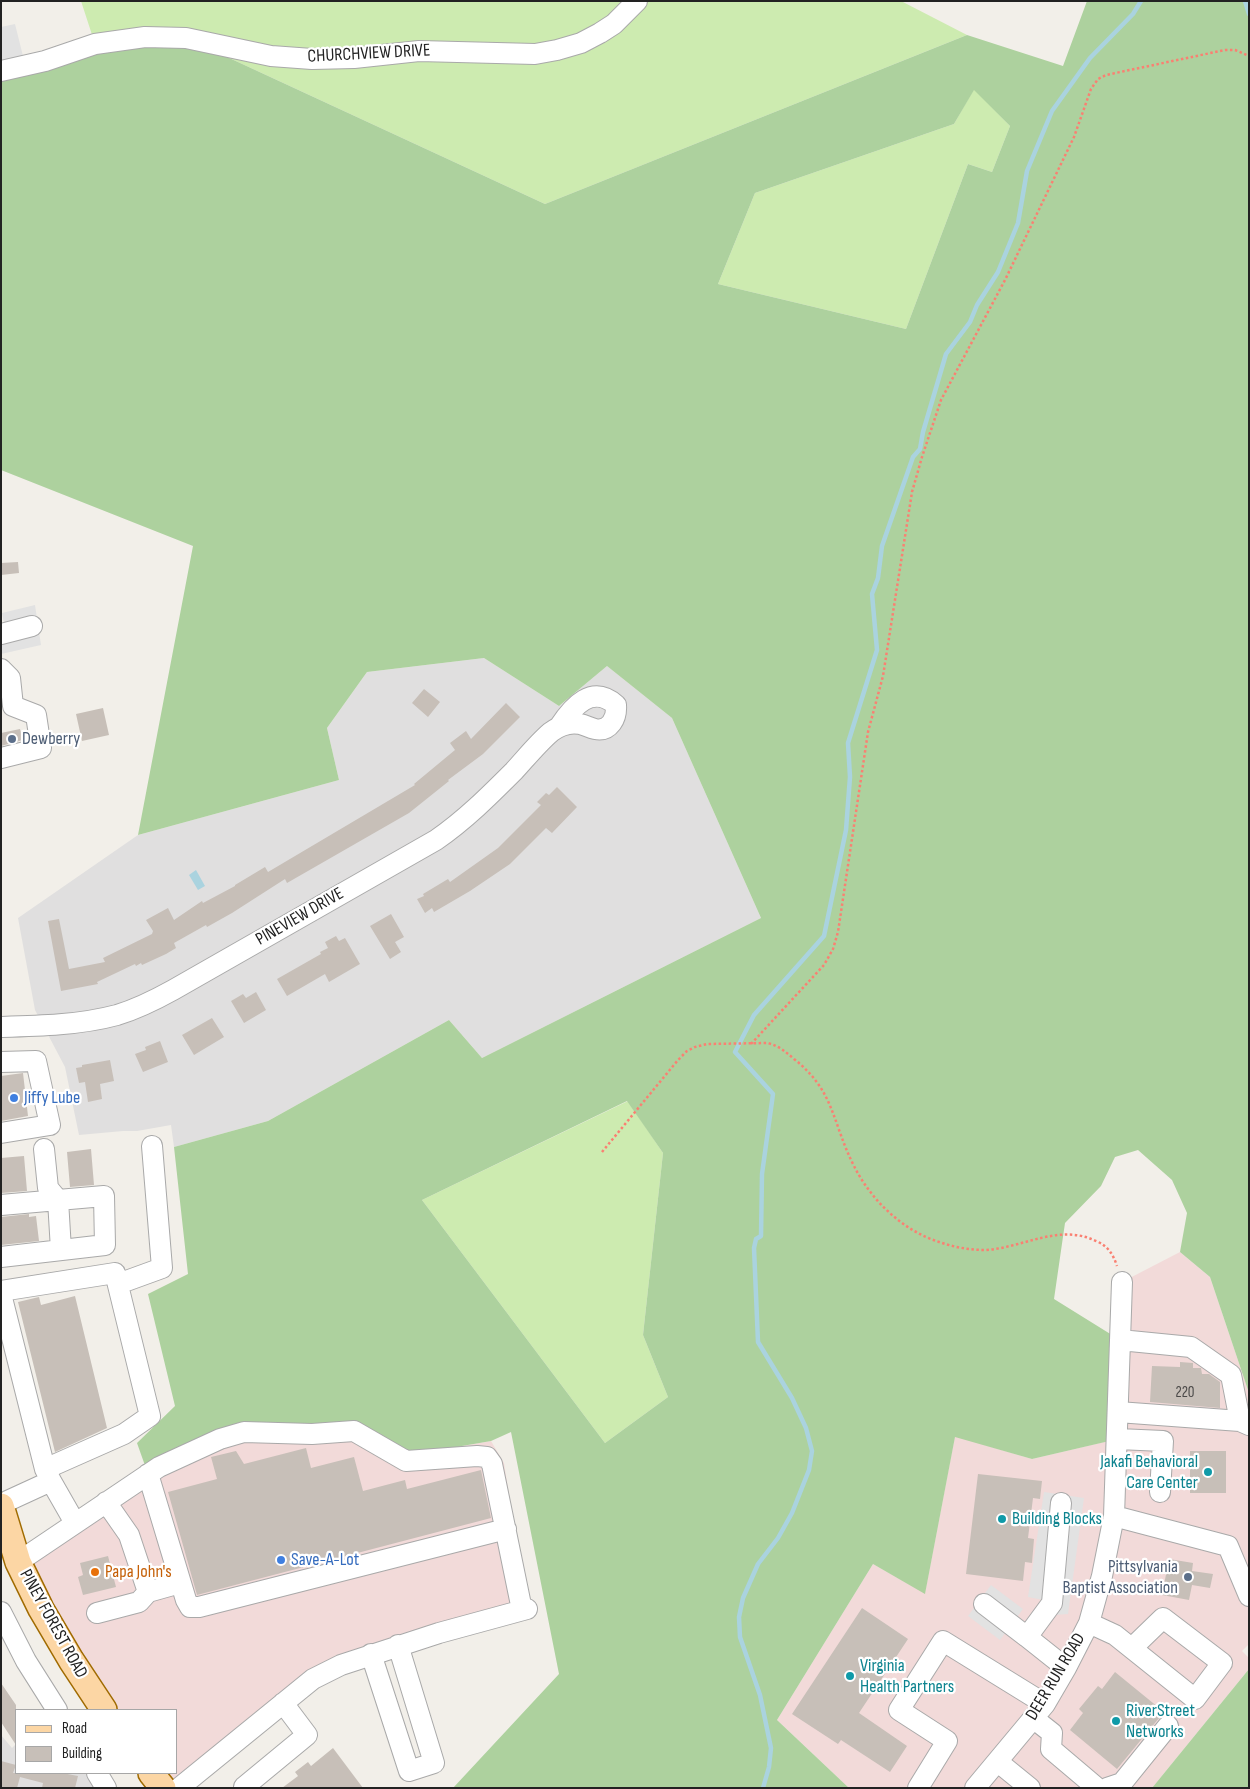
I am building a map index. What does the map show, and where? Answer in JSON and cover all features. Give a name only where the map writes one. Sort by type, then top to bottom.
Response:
[{"type":"main road","name":"PINEY FOREST ROAD","points":[[1,1505],[11,1553],[71,1660],[103,1709]]},
{"type":"main road","points":[[152,1774],[163,1788]]},
{"type":"street","name":"CHURCHVIEW DRIVE","points":[[1,71],[45,61],[95,44],[145,37],[186,38],[271,56],[312,59],[354,58],[419,51],[536,54],[581,43],[614,24],[637,1]]},
{"type":"street","points":[[1,634],[32,626]]},
{"type":"street","points":[[1,669],[10,678],[13,706],[36,715],[41,748],[1,758]]},
{"type":"street","name":"PINEVIEW DRIVE","points":[[1,1027],[88,1022],[118,1015],[173,990],[436,840],[462,822],[486,800],[551,732],[559,727]]},
{"type":"street","points":[[1,1062],[36,1061],[50,1125],[1,1133]]},
{"type":"street","points":[[118,1284],[162,1268],[152,1146]]},
{"type":"street","points":[[44,1149],[48,1188],[58,1200],[61,1250]]},
{"type":"street","points":[[1,1205],[104,1196],[105,1245],[1,1257]]},
{"type":"street","points":[[1,1505],[48,1475],[124,1434],[150,1416],[116,1273],[1,1292],[48,1475],[75,1523]]},
{"type":"street","name":"DEER RUN ROAD","points":[[976,1788],[1039,1711],[1066,1668],[1089,1623],[1102,1576],[1114,1516],[1122,1282]]},
{"type":"street","points":[[1118,1412],[1244,1423],[1231,1375],[1191,1347],[1120,1340]]},
{"type":"street","points":[[11,1553],[75,1523],[158,1467],[220,1439],[244,1432],[312,1434],[354,1431],[406,1461],[476,1456],[487,1457],[492,1464],[525,1610],[370,1654],[341,1665],[313,1679],[179,1788]]},
{"type":"street","points":[[1118,1439],[1163,1441],[1160,1492]]},
{"type":"street","points":[[148,1474],[180,1582],[190,1607],[199,1607],[506,1529]]},
{"type":"street","points":[[106,1502],[128,1535],[148,1592]]},
{"type":"street","points":[[1027,1637],[1052,1603],[1061,1503]]},
{"type":"street","points":[[1114,1516],[1228,1546],[1249,1596]]},
{"type":"street","points":[[97,1613],[139,1602],[148,1592],[180,1582]]},
{"type":"street","points":[[984,1604],[1066,1668]]},
{"type":"street","points":[[1,1612],[26,1661],[56,1709]]},
{"type":"street","points":[[1089,1623],[1115,1635],[1132,1648]]},
{"type":"street","points":[[918,1788],[947,1741],[899,1710],[943,1641],[1039,1711],[1052,1734],[1051,1749],[1097,1788]]},
{"type":"street","points":[[370,1654],[411,1780],[434,1763],[398,1646]]},
{"type":"street","points":[[245,1788],[307,1735],[283,1703]]},
{"type":"street","points":[[1107,1788],[1122,1783],[1168,1726]]},
{"type":"street","points":[[998,1762],[1030,1788]]},
{"type":"street","points":[[98,1774],[106,1788]]},
{"type":"path","points":[[751,1044],[824,965],[833,949],[838,932],[868,732],[883,676],[912,492],[922,457],[941,400],[1005,280],[1074,136],[1091,89],[1098,79],[1106,75],[1225,50],[1235,50],[1249,56]]},
{"type":"path","points":[[602,1152],[687,1051],[707,1044],[768,1043],[777,1045],[813,1075],[831,1105],[854,1168],[869,1191],[885,1209],[904,1224],[924,1236],[963,1249],[984,1250],[1001,1248],[1047,1236],[1073,1233],[1087,1236],[1100,1243],[1113,1254],[1122,1282]]},
{"type":"shaded area","points":[[15,24],[23,56],[1,62],[1,27]]},
{"type":"shaded area","points":[[35,605],[41,645],[1,654],[1,625],[4,623],[2,613]]},
{"type":"shaded area","points":[[484,658],[559,706],[607,666],[672,718],[761,918],[482,1058],[449,1020],[268,1121],[174,1147],[171,1125],[137,1131],[79,1135],[65,1067],[35,1010],[18,918],[138,835],[339,780],[327,728],[367,672]]},
{"type":"shaded area","points":[[1180,1252],[1210,1277],[1249,1393],[1249,1644],[1242,1651],[1249,1658],[1249,1669],[1152,1788],[849,1788],[777,1720],[873,1564],[925,1593],[955,1436],[1032,1459],[1117,1439],[1122,1282]]},
{"type":"shaded area","points":[[244,1432],[462,1446],[491,1441],[504,1463],[527,1609],[355,1659],[179,1788],[153,1774],[178,1774],[178,1709],[103,1709],[18,1562],[159,1467]]},
{"type":"shaded area","points":[[1044,1492],[1084,1498],[1068,1614],[1054,1615],[1043,1600],[1028,1597]]},
{"type":"shaded area","points":[[991,1585],[1023,1609],[1000,1640],[968,1616]]},
{"type":"shaded area","points":[[1,1735],[12,1748],[15,1745],[15,1774],[98,1774],[106,1788],[1,1788]]},
{"type":"green space","points":[[81,1],[901,1],[967,35],[545,204],[186,38],[95,44]]},
{"type":"green space","points":[[1087,1],[1249,1],[1249,1393],[1210,1277],[1180,1252],[1187,1213],[1172,1180],[1138,1150],[1115,1157],[1101,1186],[1065,1223],[1054,1299],[1120,1340],[1118,1439],[1032,1459],[955,1437],[925,1594],[873,1564],[777,1720],[849,1788],[453,1788],[559,1674],[511,1432],[491,1441],[462,1446],[406,1461],[354,1431],[244,1432],[148,1474],[137,1443],[175,1406],[148,1294],[188,1274],[174,1147],[268,1121],[449,1020],[482,1058],[761,918],[672,718],[607,666],[559,706],[484,658],[367,672],[327,728],[339,780],[138,835],[193,546],[1,470],[1,71],[186,38],[545,204],[967,35],[1063,66]],"holes":[[[974,90],[1010,126],[992,172],[968,164],[906,329],[718,284],[755,193],[954,124]],[[627,1101],[663,1153],[643,1335],[668,1397],[605,1443],[422,1200]]]},
{"type":"green space","points":[[974,89],[1010,126],[992,172],[968,164],[906,329],[718,284],[755,193],[954,124]]},
{"type":"green space","points":[[628,1101],[663,1153],[643,1335],[668,1397],[605,1443],[422,1200]]},
{"type":"green space","points":[[1249,1669],[1249,1788],[1152,1788]]},
{"type":"water","points":[[196,870],[205,886],[198,890],[189,875]]},
{"type":"building","points":[[18,562],[19,573],[1,575],[1,563]]},
{"type":"building","points":[[424,689],[440,702],[428,717],[412,703]]},
{"type":"building","points":[[506,703],[520,717],[483,754],[409,813],[287,883],[285,879],[232,913],[174,943],[176,948],[166,954],[142,965],[141,963],[136,966],[135,964],[97,982],[98,984],[61,991],[48,921],[59,919],[69,969],[105,962],[103,958],[152,934],[153,931],[146,920],[168,908],[174,920],[202,901],[203,903],[235,886],[265,867],[268,872],[415,785],[455,750],[450,743],[466,731],[471,739]]},
{"type":"building","points":[[103,708],[109,735],[82,741],[76,714]]},
{"type":"building","name":"Dewberry","points":[[20,729],[23,740],[1,746],[1,733]]},
{"type":"building","points":[[557,787],[577,807],[552,833],[546,828],[510,864],[434,912],[432,908],[425,913],[417,899],[448,879],[450,882],[498,848],[541,805],[537,802],[546,793],[549,795]]},
{"type":"building","points":[[391,914],[404,937],[395,942],[401,952],[390,959],[370,926]]},
{"type":"building","points":[[336,936],[339,941],[345,938],[360,964],[329,982],[325,974],[287,996],[277,979],[321,954],[320,952],[328,948],[325,942]]},
{"type":"building","points":[[256,992],[266,1010],[244,1023],[231,1001],[243,994],[246,998]]},
{"type":"building","points":[[212,1018],[224,1037],[194,1055],[182,1035]]},
{"type":"building","points":[[160,1041],[168,1062],[143,1072],[135,1054],[146,1050],[145,1047]]},
{"type":"building","points":[[110,1060],[114,1081],[100,1084],[102,1099],[88,1102],[85,1082],[79,1083],[76,1068],[82,1067],[82,1065]]},
{"type":"building","name":"Jiffy Lube","points":[[23,1073],[28,1116],[1,1121],[1,1076]]},
{"type":"building","points":[[91,1149],[94,1185],[70,1187],[67,1152]]},
{"type":"building","points":[[24,1156],[27,1191],[1,1193],[1,1158]]},
{"type":"building","points":[[29,1214],[29,1217],[36,1216],[39,1241],[1,1245],[1,1217]]},
{"type":"building","points":[[75,1296],[107,1428],[55,1452],[18,1302],[39,1297],[41,1305]]},
{"type":"building","points":[[1180,1362],[1193,1363],[1193,1368],[1201,1368],[1202,1374],[1209,1374],[1220,1382],[1220,1408],[1150,1402],[1152,1366],[1180,1367]]},
{"type":"building","points":[[306,1448],[311,1468],[354,1457],[363,1491],[405,1480],[407,1489],[481,1470],[491,1518],[197,1595],[168,1492],[217,1479],[211,1457],[236,1451],[244,1464]]},
{"type":"building","name":"Jakafi Behavioral Care Center","points":[[1190,1451],[1226,1451],[1226,1493],[1190,1493]]},
{"type":"building","name":"Building Blocks","points":[[978,1474],[1042,1481],[1040,1499],[1033,1498],[1028,1538],[1034,1539],[1032,1563],[1025,1562],[1023,1581],[966,1574]]},
{"type":"building","points":[[108,1556],[116,1587],[83,1595],[78,1577],[83,1575],[80,1563]]},
{"type":"building","name":"Pittsylvania Baptist Association","points":[[1169,1559],[1193,1563],[1192,1571],[1213,1574],[1210,1588],[1192,1585],[1189,1600],[1162,1595]]},
{"type":"building","name":"Virginia Health Partners","points":[[862,1608],[908,1639],[859,1713],[907,1746],[890,1772],[841,1740],[838,1744],[792,1714]]},
{"type":"building","name":"RiverStreet Networks","points":[[1115,1672],[1164,1712],[1117,1769],[1070,1730],[1083,1713],[1079,1709],[1098,1686],[1102,1689]]},
{"type":"building","points":[[1,1683],[16,1705],[15,1743],[1,1722]]},
{"type":"building","points":[[333,1748],[363,1788],[282,1788],[298,1776],[295,1772],[308,1762],[311,1766]]},
{"type":"building","points":[[1,1761],[15,1765],[13,1773],[15,1774],[67,1774],[78,1776],[75,1788],[42,1788],[43,1783],[20,1777],[17,1788],[1,1788]]},
{"type":"waterway","points":[[763,1788],[769,1767],[771,1748],[760,1695],[740,1637],[739,1617],[743,1598],[758,1564],[778,1538],[792,1513],[809,1470],[812,1451],[806,1428],[792,1398],[758,1342],[754,1248],[756,1239],[761,1236],[762,1174],[773,1094],[735,1052],[754,1015],[824,936],[846,830],[850,777],[848,743],[877,650],[872,594],[878,578],[882,546],[913,457],[920,449],[923,432],[946,354],[970,322],[977,305],[998,272],[1018,223],[1027,171],[1052,111],[1090,58],[1133,14],[1141,1]]},
{"type":"waterway","points":[[1245,1],[1249,14]]},
{"type":"place","name":"Dewberry","points":[[12,739]]},
{"type":"place","name":"Jiffy Lube","points":[[14,1098]]},
{"type":"place","name":"Jakafi Behavioral Care Center","points":[[1208,1472]]},
{"type":"place","name":"Building Blocks","points":[[1002,1519]]},
{"type":"place","name":"Save-A-Lot","points":[[281,1560]]},
{"type":"place","name":"Papa John's","points":[[95,1572]]},
{"type":"place","name":"Pittsylvania Baptist Association","points":[[1188,1577]]},
{"type":"place","name":"Virginia Health Partners","points":[[850,1676]]},
{"type":"place","name":"RiverStreet Networks","points":[[1116,1721]]}]
